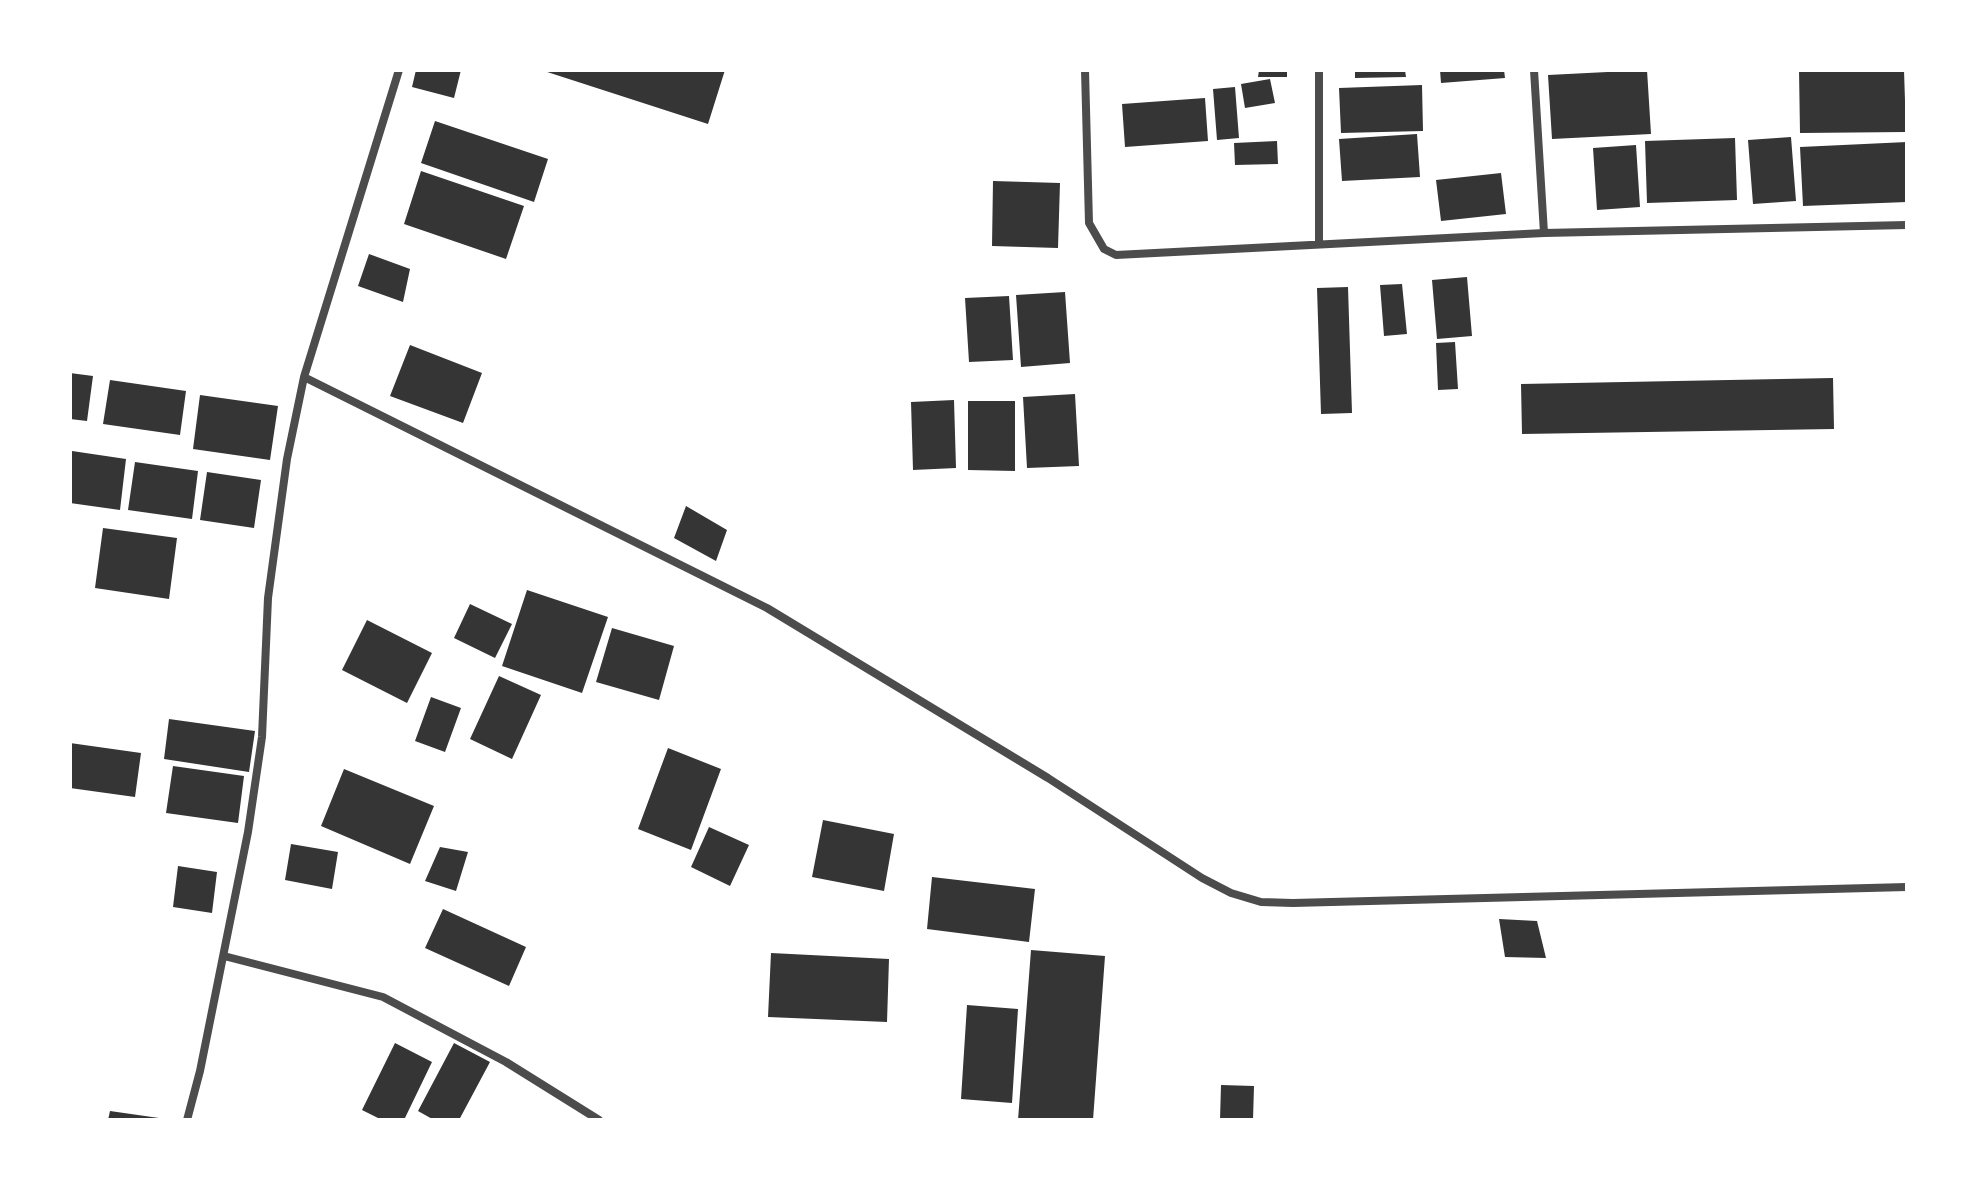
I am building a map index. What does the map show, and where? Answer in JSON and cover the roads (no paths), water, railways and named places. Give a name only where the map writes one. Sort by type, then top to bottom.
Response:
[{"type":"street","points":[[187,1120],[200,1071],[248,832],[262,737],[268,598],[287,459],[304,377],[399,70]]},
{"type":"street","points":[[1085,70],[1089,223],[1104,249],[1116,255],[1544,233],[1907,225]]},
{"type":"street","points":[[1319,70],[1319,244]]},
{"type":"street","points":[[1534,70],[1544,233]]},
{"type":"street","points":[[304,377],[767,608],[1231,893],[1261,902],[1293,903],[1907,887]]},
{"type":"street","points":[[224,956],[383,997],[506,1062],[599,1120]]}]
